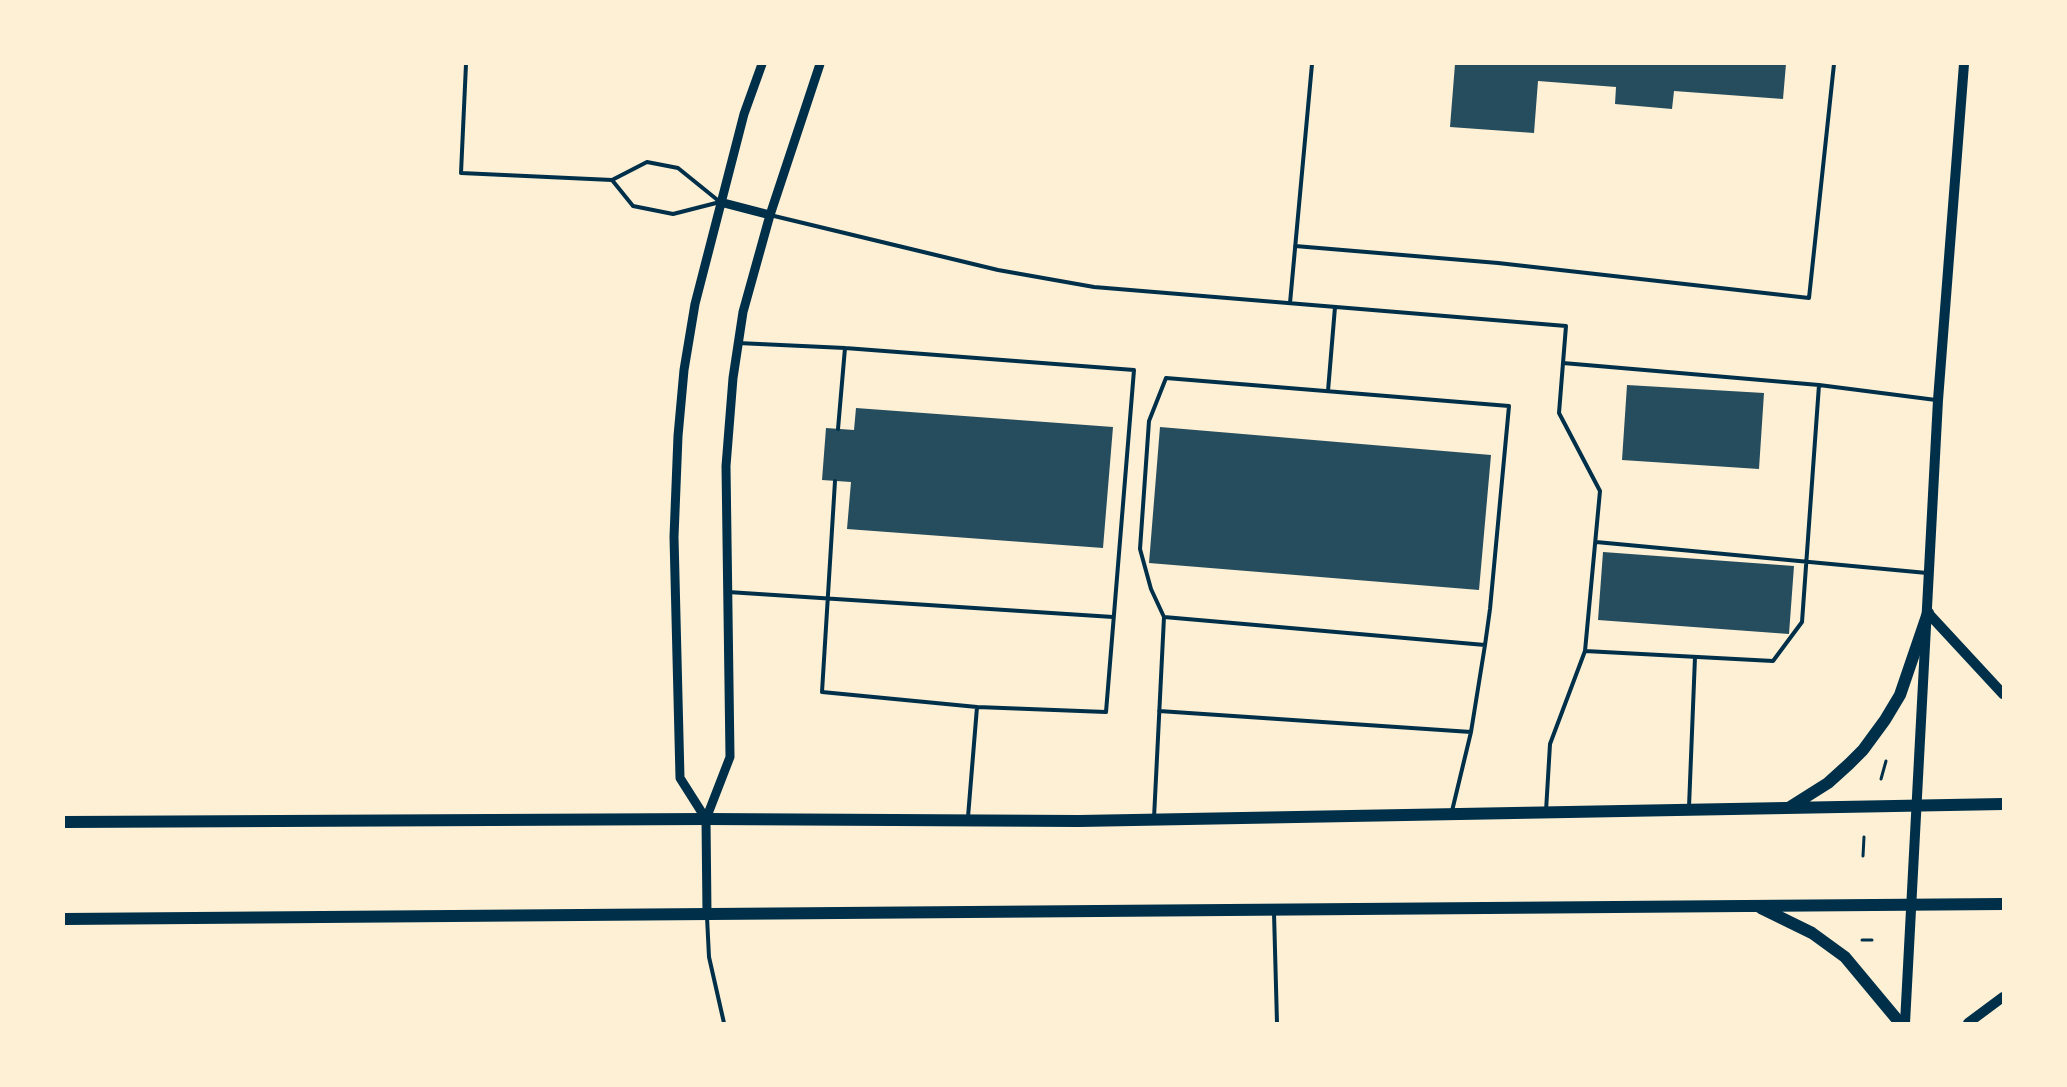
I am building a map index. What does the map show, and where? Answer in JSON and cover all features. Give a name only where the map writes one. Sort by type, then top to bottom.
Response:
[{"type":"main road","points":[[1906,1023],[1938,400],[1964,64]]},
{"type":"main road","points":[[1928,613],[2003,694]]},
{"type":"main road","points":[[1790,807],[1828,783],[1863,750],[1885,720],[1900,695],[1928,613]]},
{"type":"main road","points":[[64,822],[706,819],[1154,820],[1917,804],[2003,804]]},
{"type":"main road","points":[[64,919],[2003,904]]},
{"type":"main road","points":[[1758,906],[1812,933],[1845,957],[1900,1023]]},
{"type":"main road","points":[[1968,1023],[2003,997]]},
{"type":"street","points":[[706,819],[680,778],[674,537],[678,436],[684,370],[695,304],[744,114],[762,64]]},
{"type":"street","points":[[706,914],[706,819],[730,757],[726,466],[733,378],[743,312],[770,215],[820,64]]},
{"type":"street","points":[[720,202],[770,215]]},
{"type":"lane","points":[[466,64],[461,173],[612,180],[647,162],[678,168],[720,202]]},
{"type":"lane","points":[[1290,303],[1312,64]]},
{"type":"lane","points":[[1295,246],[1498,263],[1810,298],[1834,64]]},
{"type":"lane","points":[[612,180],[633,206],[665,213],[673,214],[720,202]]},
{"type":"lane","points":[[770,215],[998,270],[1075,284],[1566,326],[1559,413],[1600,491],[1585,651],[1550,744],[1546,812]]},
{"type":"lane","points":[[1328,391],[1335,307]]},
{"type":"lane","points":[[738,343],[845,348],[1134,370],[1106,712],[977,707],[822,692],[826,599],[835,480]]},
{"type":"lane","points":[[838,429],[845,348]]},
{"type":"lane","points":[[1563,364],[1819,386],[1938,400]]},
{"type":"lane","points":[[1154,820],[1164,617],[1151,589],[1140,549],[1149,421],[1166,378],[1509,406],[1485,645],[1471,732],[1451,814]]},
{"type":"lane","points":[[1585,651],[1773,661],[1802,622],[1819,386]]},
{"type":"lane","points":[[1596,542],[1930,573]]},
{"type":"lane","points":[[728,592],[1113,616]]},
{"type":"lane","points":[[1164,617],[1485,645]]},
{"type":"lane","points":[[1689,809],[1695,657]]},
{"type":"lane","points":[[968,820],[977,707]]},
{"type":"lane","points":[[1159,711],[1471,732]]},
{"type":"lane","points":[[1274,910],[1277,1023]]},
{"type":"lane","points":[[706,914],[709,957],[724,1023]]},
{"type":"path","points":[[1863,856],[1864,837]]},
{"type":"path","points":[[1862,931],[1862,940]]},
{"type":"building","points":[[1455,64],[1786,64],[1783,99],[1674,91],[1672,109],[1615,104],[1616,87],[1538,81],[1534,133],[1450,127]]},
{"type":"building","points":[[1627,385],[1764,393],[1759,469],[1622,460]]},
{"type":"building","points":[[856,408],[1113,427],[1103,548],[847,529],[851,482],[822,480],[826,428],[854,430]]},
{"type":"building","points":[[1160,427],[1491,455],[1479,590],[1149,563]]},
{"type":"building","points":[[1603,552],[1794,566],[1789,634],[1598,620]]}]
